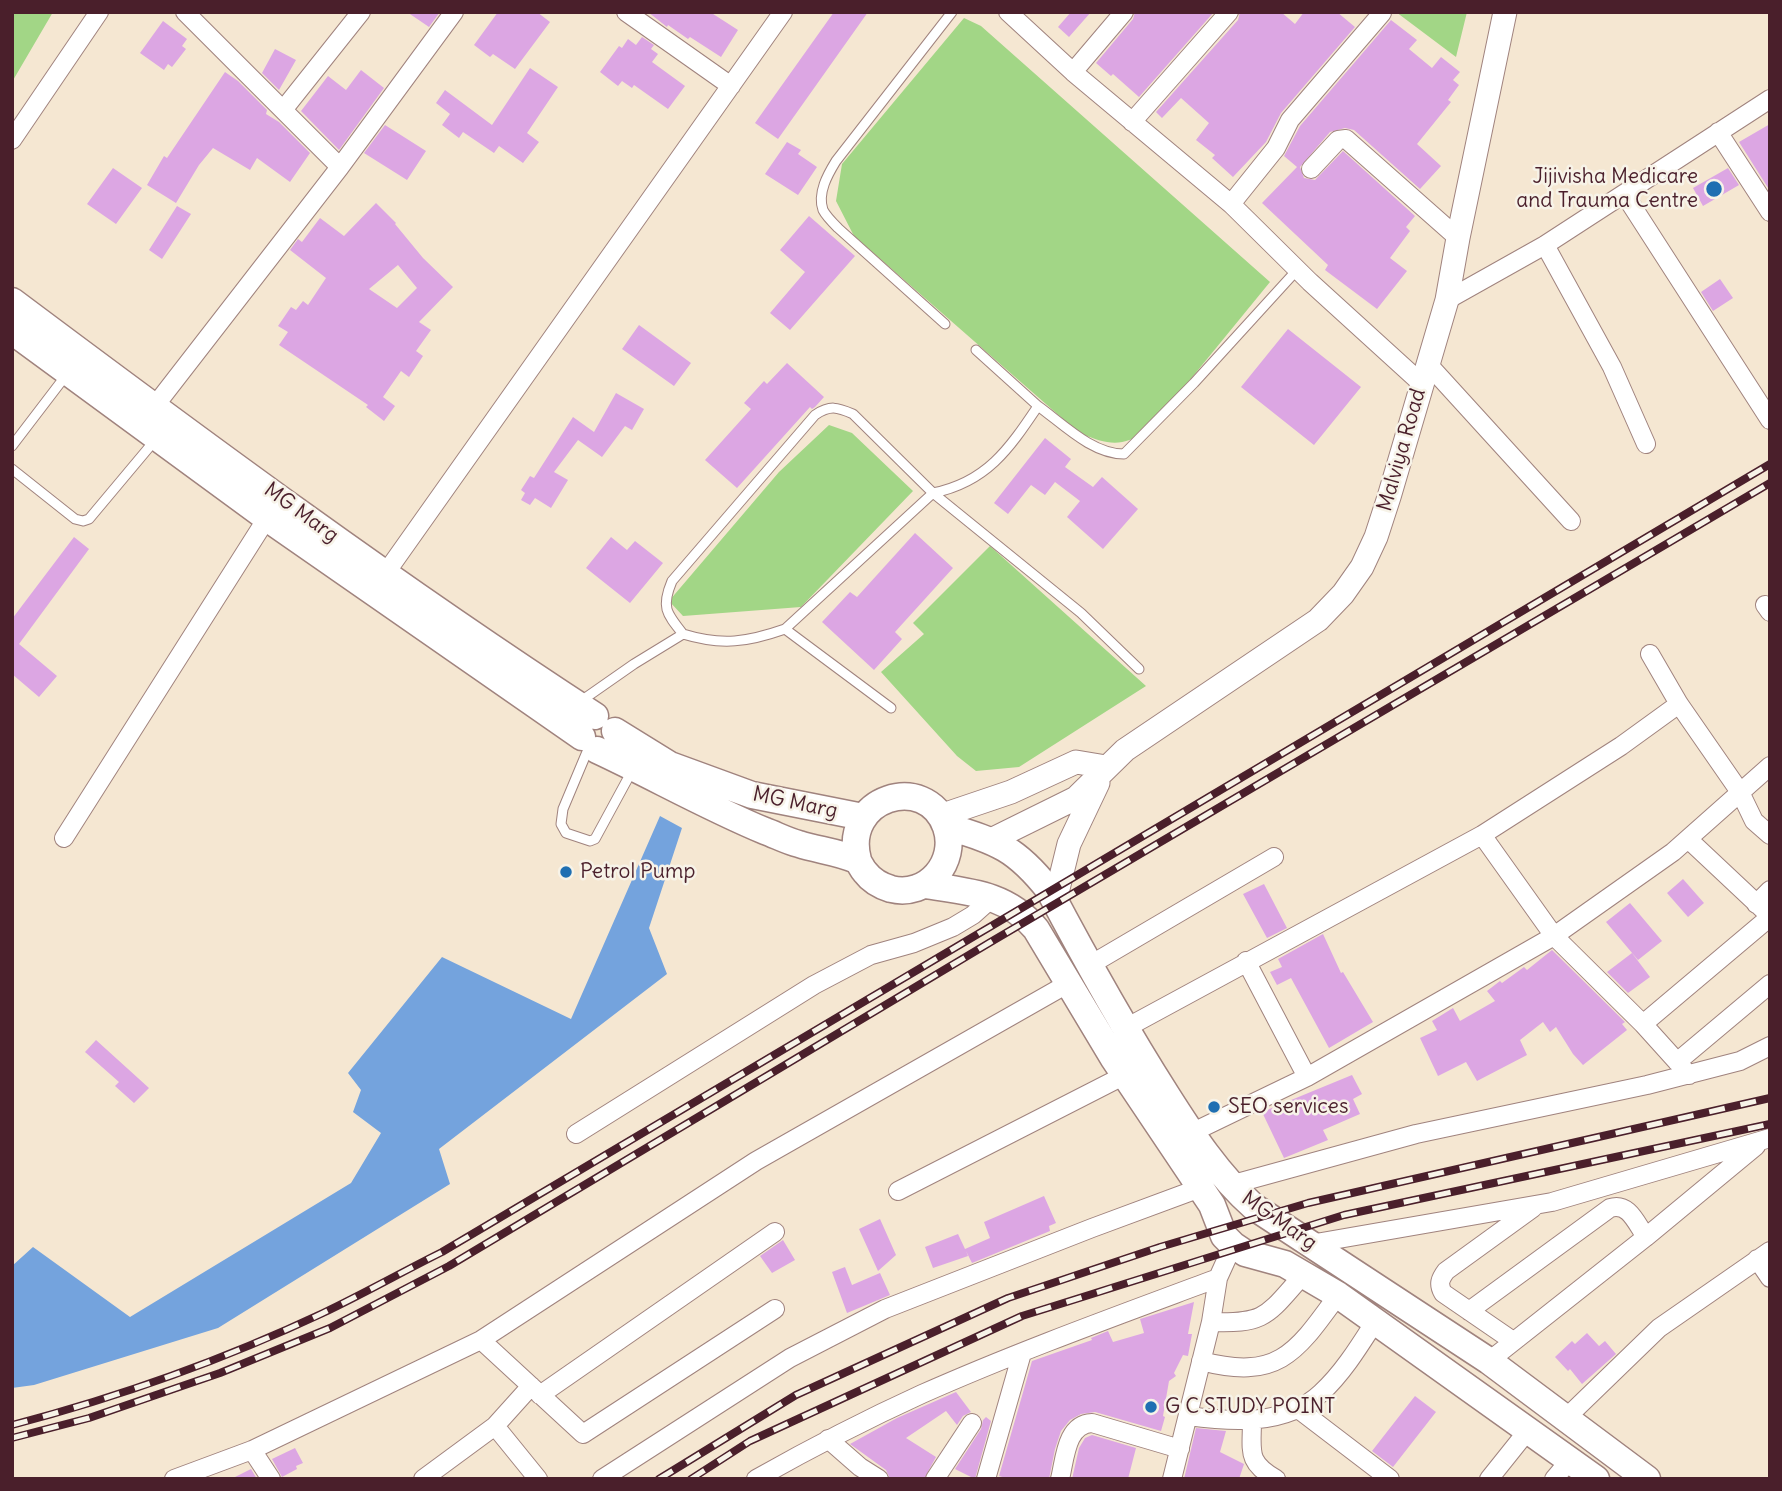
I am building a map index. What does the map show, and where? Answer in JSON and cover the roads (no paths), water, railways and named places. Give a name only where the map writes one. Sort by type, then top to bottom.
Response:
[{"type":"main road","name":"MG Marg","points":[[12,301],[385,574],[592,731],[670,765],[752,795],[863,817]]},
{"type":"main road","points":[[12,331],[267,518],[592,731],[634,767],[748,824],[798,844],[858,860]]},
{"type":"main road","points":[[901,796],[923,801],[943,821],[949,848],[941,869],[925,885],[903,890],[881,885],[864,871],[858,860],[855,838],[863,817],[879,802],[901,796]]},
{"type":"main road","name":"MG Marg","points":[[943,821],[1011,850],[1034,870],[1055,901],[1124,1029],[1191,1133],[1230,1185],[1254,1207],[1489,1361],[1647,1479]]},
{"type":"main road","name":"MG Marg","points":[[925,885],[992,898],[1008,904],[1026,917],[1036,929],[1125,1075],[1212,1205],[1224,1236],[1233,1245],[1245,1252],[1284,1264],[1338,1295],[1529,1429],[1562,1469],[1596,1479]]},
{"type":"street","points":[[12,141],[99,12]]},
{"type":"street","points":[[185,12],[340,167]]},
{"type":"street","points":[[283,110],[361,12]]},
{"type":"street","points":[[154,407],[340,167],[454,12]]},
{"type":"street","points":[[626,12],[731,86]]},
{"type":"street","points":[[385,574],[783,12]]},
{"type":"street","points":[[1008,12],[1073,72],[1231,204],[1297,270],[1424,373],[1572,521]]},
{"type":"street","points":[[1073,72],[1124,12]]},
{"type":"street","points":[[1132,122],[1229,12]]},
{"type":"street","name":"Malviya Road","points":[[990,840],[1076,798],[1125,750],[1318,620],[1343,594],[1362,567],[1376,537],[1447,300],[1505,12]]},
{"type":"street","points":[[1231,204],[1276,148],[1290,120],[1381,13]]},
{"type":"street","points":[[1447,300],[1545,245],[1770,99]]},
{"type":"street","points":[[1718,132],[1770,212]]},
{"type":"street","points":[[1311,169],[1338,140],[1346,139],[1458,238]]},
{"type":"street","points":[[1625,195],[1770,420]]},
{"type":"street","points":[[1545,245],[1612,367],[1646,444]]},
{"type":"street","points":[[64,838],[267,518]]},
{"type":"street","points":[[1650,654],[1679,704],[1740,792],[1754,821],[1770,835]]},
{"type":"street","points":[[1124,1029],[1482,835],[1621,746],[1679,704]]},
{"type":"street","points":[[943,821],[1076,762],[1106,767],[1069,844],[1055,901]]},
{"type":"street","points":[[1191,1133],[1307,1077],[1554,936],[1673,852],[1770,766]]},
{"type":"street","points":[[1482,835],[1554,936],[1643,1024],[1683,1068]]},
{"type":"street","points":[[1688,839],[1765,912]]},
{"type":"street","points":[[1090,965],[1274,857]]},
{"type":"street","points":[[1643,1024],[1765,912],[1770,890]]},
{"type":"street","points":[[576,1134],[814,985],[871,956],[953,927],[973,915],[992,898]]},
{"type":"street","points":[[1246,961],[1307,1077]]},
{"type":"street","points":[[174,1479],[252,1450],[481,1340],[756,1161],[1069,983]]},
{"type":"street","points":[[1683,1068],[1770,984]]},
{"type":"street","points":[[1230,1185],[1416,1134],[1683,1068],[1740,1061],[1770,1046]]},
{"type":"street","points":[[898,1191],[1125,1075]]},
{"type":"street","points":[[1310,1244],[1536,1206],[1766,1140]]},
{"type":"street","points":[[1489,1361],[1766,1140]]},
{"type":"street","points":[[602,1479],[790,1358],[885,1309],[1092,1227],[1200,1188]]},
{"type":"street","points":[[1513,1341],[1443,1293],[1440,1287],[1441,1278],[1446,1271],[1536,1206]]},
{"type":"street","points":[[1469,1311],[1610,1208],[1623,1207],[1629,1211],[1646,1237]]},
{"type":"street","points":[[423,1479],[495,1426],[536,1391],[775,1232]]},
{"type":"street","points":[[1172,1479],[1211,1322],[1218,1278],[1233,1245]]},
{"type":"street","points":[[1565,1419],[1659,1328],[1764,1255],[1770,1278]]},
{"type":"street","points":[[1211,1322],[1242,1323],[1257,1320],[1271,1311],[1303,1275]]},
{"type":"street","points":[[756,1479],[828,1439],[922,1394],[1218,1278]]},
{"type":"street","points":[[1202,1361],[1231,1368],[1259,1367],[1289,1353],[1305,1340],[1338,1295]]},
{"type":"street","points":[[481,1340],[583,1434],[775,1309]]},
{"type":"street","points":[[1188,1416],[1252,1420],[1297,1408],[1320,1394],[1359,1347],[1376,1320]]},
{"type":"street","points":[[991,1477],[1022,1353]]},
{"type":"street","points":[[1297,1408],[1390,1479]]},
{"type":"street","points":[[1252,1420],[1252,1454],[1256,1465],[1276,1479]]},
{"type":"street","points":[[935,1479],[972,1423]]},
{"type":"street","points":[[1060,1479],[1073,1431],[1082,1424],[1092,1423],[1180,1449]]},
{"type":"street","points":[[495,1426],[538,1479]]},
{"type":"street","points":[[1489,1479],[1529,1429]]},
{"type":"street","points":[[828,1439],[860,1467],[879,1479]]},
{"type":"street","points":[[252,1450],[271,1479]]},
{"type":"lane","points":[[945,324],[838,228],[824,210],[822,196],[826,177],[836,161],[952,12]]},
{"type":"lane","points":[[976,350],[1038,406],[1097,448],[1110,454],[1124,454],[1194,383],[1297,270]]},
{"type":"lane","points":[[12,446],[68,372]]},
{"type":"lane","points":[[1038,406],[1008,450],[970,481],[933,493],[785,629],[755,640],[708,641],[683,634],[666,613],[666,596],[671,581],[816,415],[826,408],[836,407],[853,414],[933,493],[1081,613],[1139,669]]},
{"type":"lane","points":[[12,469],[75,519],[83,521],[89,519],[158,438]]},
{"type":"lane","points":[[785,629],[891,708]]},
{"type":"lane","points":[[634,767],[595,839],[590,841],[566,833],[561,824],[564,809],[592,731],[634,664],[683,634]]},
{"type":"water","points":[[660,816],[682,828],[649,928],[667,974],[439,1149],[450,1184],[218,1328],[34,1385],[12,1388],[12,1266],[33,1247],[130,1317],[351,1183],[381,1133],[353,1112],[361,1090],[348,1073],[442,957],[571,1019]]},
{"type":"railway","points":[[12,1425],[131,1390],[209,1362],[323,1313],[442,1252],[1770,464]]},
{"type":"railway","points":[[12,1438],[89,1418],[220,1373],[330,1328],[449,1266],[989,943],[1770,483]]},
{"type":"railway","points":[[659,1479],[796,1395],[1008,1298],[1160,1247],[1308,1203],[1770,1098]]},
{"type":"railway","points":[[691,1479],[750,1441],[1022,1316],[1344,1215],[1770,1124]]},
{"type":"place","name":"Jijivisha Medicare and Trauma Centre","points":[[1714,189]]},
{"type":"place","name":"Petrol Pump","points":[[566,872]]},
{"type":"place","name":"SEO services","points":[[1214,1107]]},
{"type":"place","name":"G C STUDY POINT","points":[[1151,1407]]}]
